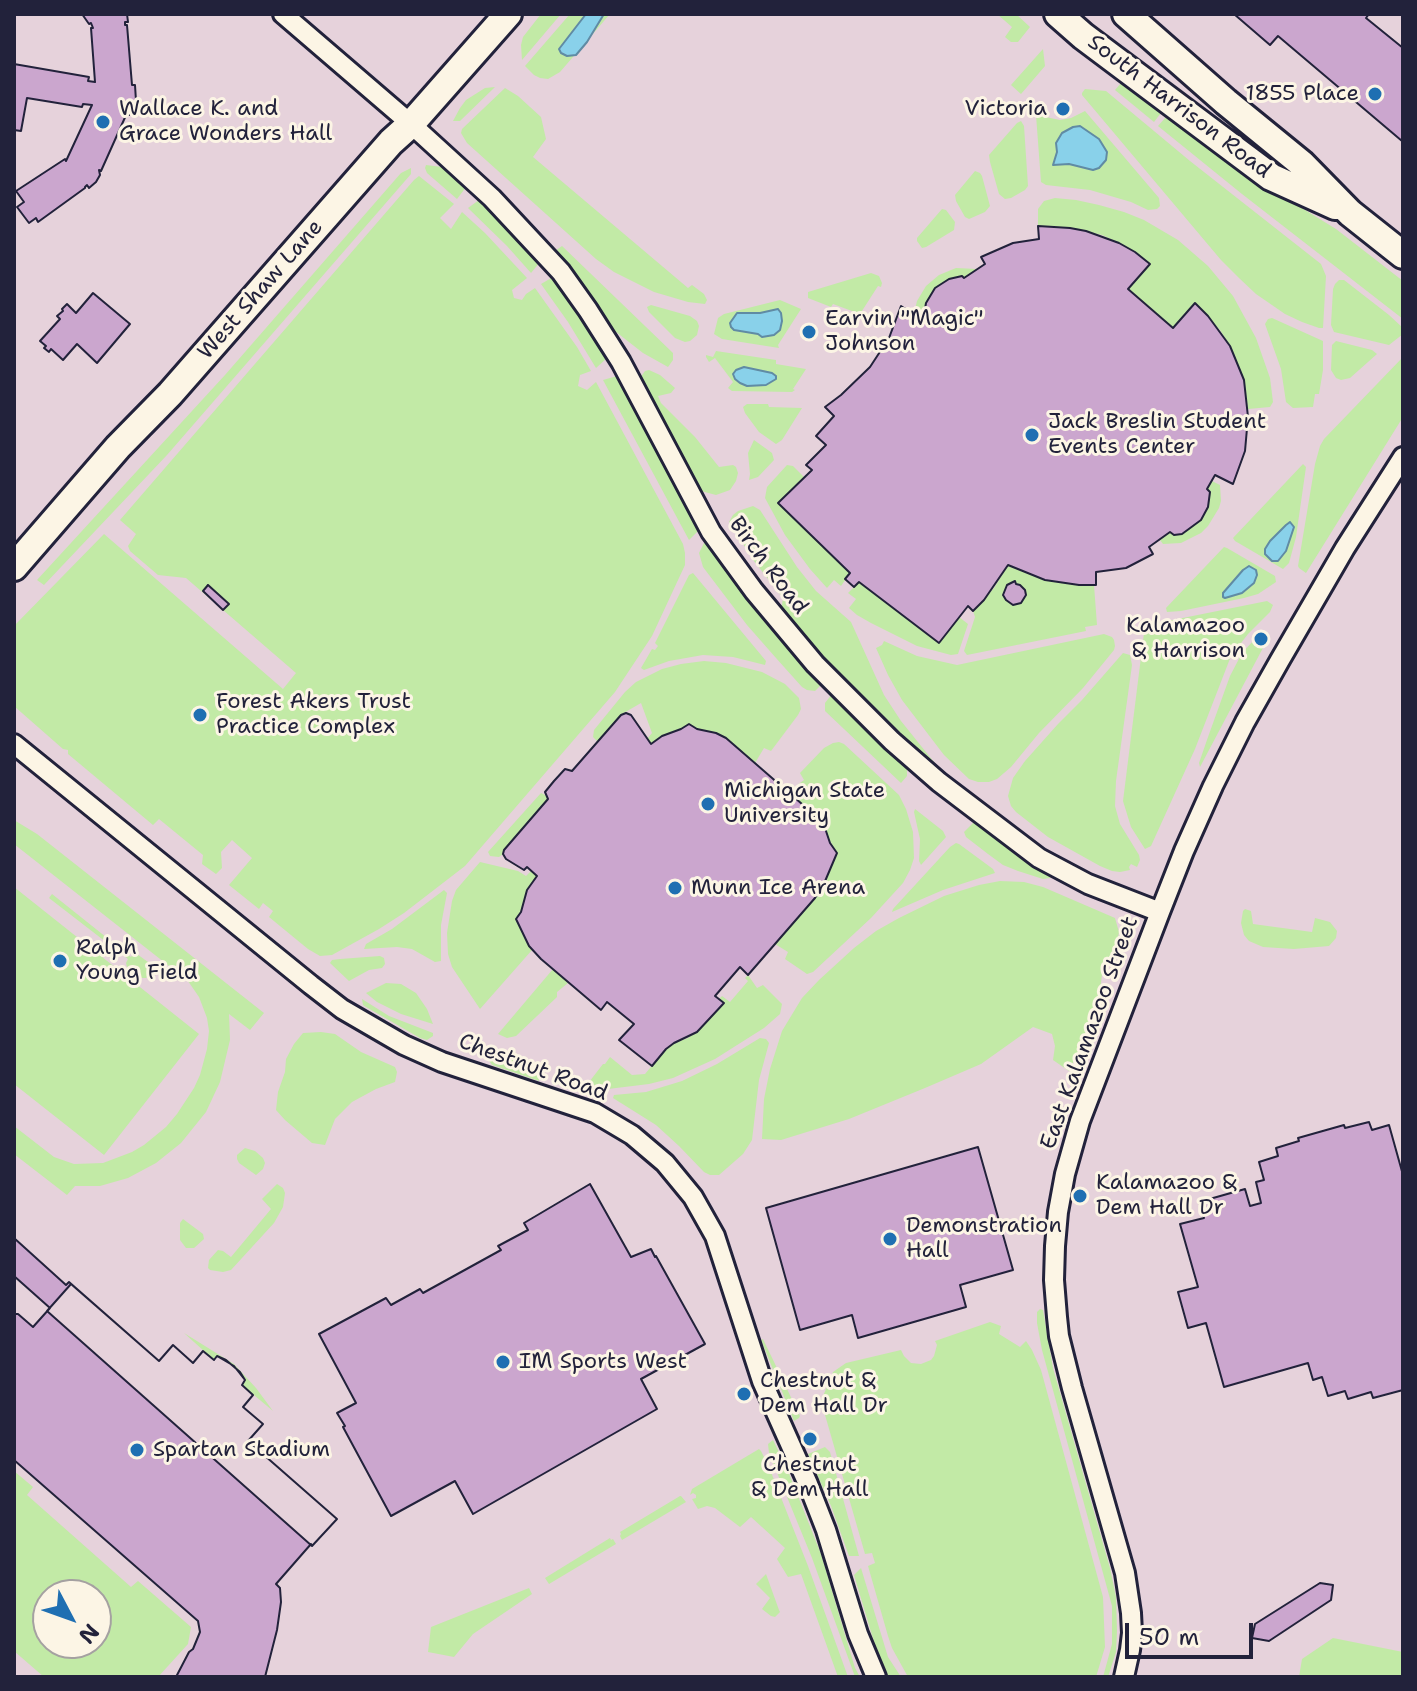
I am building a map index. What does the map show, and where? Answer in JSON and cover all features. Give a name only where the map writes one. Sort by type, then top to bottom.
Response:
[{"type":"street","points":[[283,14],[411,124]]},
{"type":"street","name":"West Shaw Lane","points":[[14,567],[508,14]]},
{"type":"street","name":"South Harrison Road","points":[[1058,14],[1271,177],[1350,213]]},
{"type":"street","name":"South Harrison Road","points":[[1126,14],[1302,164],[1350,213],[1403,255]]},
{"type":"street","points":[[1119,63],[1155,79],[1219,127],[1230,117],[1226,102]]},
{"type":"street","name":"Birch Road","points":[[411,124],[492,198],[561,272],[621,362],[711,532],[754,591],[815,664],[892,741],[939,782],[1039,858],[1088,884],[1160,912]]},
{"type":"street","name":"East Kalamazoo Street","points":[[1124,1677],[1130,1650],[1131,1613],[1125,1573],[1059,1336],[1055,1246],[1061,1193],[1071,1148],[1184,851],[1245,722],[1345,548],[1403,457]]},
{"type":"street","name":"Chestnut Road","points":[[14,744],[342,1009],[433,1058],[595,1113],[632,1135],[665,1163],[693,1197],[715,1236],[762,1381],[826,1530],[858,1634],[876,1677]]},
{"type":"shaded area","name":"Michigan State University","points":[[14,14],[1403,14],[1403,1677],[14,1677]]},
{"type":"green space","points":[[541,14],[561,14],[522,60],[523,37]]},
{"type":"green space","points":[[570,14],[610,14],[560,72],[548,79],[534,75],[525,66]]},
{"type":"green space","points":[[997,14],[1016,14],[1030,27],[1018,42],[1011,42],[1005,37],[1012,27]]},
{"type":"green space","points":[[1043,49],[1045,66],[1021,94],[1011,85]]},
{"type":"green space","points":[[1122,82],[1161,113],[1154,122],[1115,90]]},
{"type":"green space","points":[[495,87],[460,121],[453,121],[466,100],[485,88]]},
{"type":"green space","points":[[505,88],[541,117],[546,139],[533,157],[688,288],[692,285],[704,294],[705,304],[654,292],[614,272],[467,143],[462,129]]},
{"type":"green space","points":[[1085,89],[1106,91],[1321,264],[1326,276],[1323,328],[1285,314],[1256,294],[1221,260],[1082,95]]},
{"type":"green space","points":[[1085,111],[1159,198],[1160,206],[1157,209],[1148,210],[1090,190],[1041,182],[1036,115],[1060,120]]},
{"type":"green space","points":[[1166,117],[1248,175],[1336,229],[1403,281],[1403,319],[1158,126]]},
{"type":"green space","points":[[1021,121],[1024,126],[1028,186],[1005,199],[999,194],[989,155]]},
{"type":"green space","points":[[426,165],[442,167],[466,187],[457,199],[427,173]]},
{"type":"green space","points":[[411,168],[411,174],[167,455],[44,585],[37,580],[225,375],[401,173]]},
{"type":"green space","points":[[975,171],[982,176],[990,206],[985,212],[969,219],[965,217],[955,195]]},
{"type":"green space","points":[[419,176],[454,204],[440,218],[451,229],[462,212],[485,233],[527,278],[512,290],[514,298],[522,300],[535,288],[577,347],[591,371],[580,375],[578,386],[587,390],[596,382],[683,544],[685,565],[652,636],[615,692],[465,866],[379,929],[332,955],[320,956],[269,917],[273,911],[263,903],[259,909],[229,885],[252,858],[232,840],[221,852],[222,868],[216,874],[202,864],[203,855],[159,819],[153,825],[14,706],[14,626],[104,534],[283,689],[296,673],[186,578],[158,575],[130,551],[128,546],[136,534],[120,520]]},
{"type":"green space","points":[[1055,198],[1099,205],[1144,220],[1178,240],[1208,266],[1233,296],[1256,338],[1270,378],[1273,402],[1270,407],[1248,409],[1244,380],[1230,346],[1220,330],[1195,304],[1173,328],[1128,289],[1150,263],[1102,235],[1070,228],[1038,226],[1038,209],[1044,201]]},
{"type":"green space","points":[[479,200],[540,262],[531,273],[468,208]]},
{"type":"green space","points":[[942,209],[955,222],[954,230],[922,248],[917,238]]},
{"type":"green space","points":[[562,246],[673,353],[668,367],[643,353],[611,328],[555,251]]},
{"type":"green space","points":[[956,268],[977,269],[964,278],[949,279],[935,288],[926,303],[923,320],[914,314],[926,286],[939,275]]},
{"type":"green space","points":[[871,273],[879,276],[881,287],[878,286],[860,314],[808,298],[808,292]]},
{"type":"green space","points":[[553,277],[607,358],[596,368],[541,284]]},
{"type":"green space","points":[[1339,280],[1344,280],[1389,315],[1403,328],[1403,334],[1389,345],[1334,332],[1331,325],[1333,289]]},
{"type":"green space","points":[[780,300],[801,309],[779,348],[722,339],[714,334],[718,318],[724,314]]},
{"type":"green space","points":[[651,305],[690,316],[699,326],[697,335],[685,342],[675,338],[649,312],[647,307]]},
{"type":"green space","points":[[1272,318],[1323,341],[1323,370],[1319,394],[1315,394],[1313,407],[1293,408],[1286,402],[1281,369],[1265,324]]},
{"type":"green space","points":[[1336,341],[1377,354],[1350,378],[1341,380],[1331,370],[1332,345]]},
{"type":"green space","points":[[716,351],[776,360],[776,364],[806,369],[792,392],[732,391],[728,388],[733,382],[715,358],[709,362],[706,357],[713,357]]},
{"type":"green space","points":[[1403,357],[1403,417],[1306,573],[1298,566],[1320,446]]},
{"type":"green space","points":[[649,370],[675,388],[671,393],[658,396],[661,403],[719,467],[736,467],[736,481],[730,490],[716,495],[701,491],[640,378]]},
{"type":"green space","points":[[617,376],[700,529],[689,540],[603,380]]},
{"type":"green space","points":[[747,404],[802,408],[782,440],[776,444],[759,432],[745,413],[743,407]]},
{"type":"green space","points":[[754,440],[772,453],[774,460],[758,477],[749,480],[748,453]]},
{"type":"green space","points":[[1303,464],[1306,467],[1296,537],[1289,563],[1283,569],[1233,538]]},
{"type":"green space","points":[[787,465],[793,466],[805,478],[778,503],[850,573],[841,586],[834,580],[827,588],[810,569],[785,535],[765,498],[767,487]]},
{"type":"green space","points":[[1212,481],[1220,485],[1221,501],[1208,526],[1181,543],[1163,544],[1160,540],[1170,532],[1182,534],[1201,520],[1208,507],[1210,492],[1207,489]]},
{"type":"green space","points":[[753,506],[760,510],[816,591],[851,622],[884,695],[942,772],[872,709],[827,663],[780,607],[783,598],[729,522],[738,511]]},
{"type":"green space","points":[[706,539],[764,621],[822,684],[815,691],[802,687],[747,625],[703,567],[699,553]]},
{"type":"green space","points":[[1224,547],[1275,576],[1276,582],[1258,594],[1244,598],[1167,612],[1166,608]]},
{"type":"green space","points":[[1008,565],[1045,580],[1094,585],[1097,625],[1085,627],[1086,631],[967,655],[964,651],[975,617],[973,611],[994,588]]},
{"type":"green space","points":[[693,573],[766,661],[765,665],[733,657],[703,655],[669,661],[644,670],[641,668],[652,649],[658,646],[655,643],[689,575]]},
{"type":"green space","points":[[859,582],[959,617],[968,624],[958,654],[917,646],[857,615],[849,608],[856,599],[848,593]]},
{"type":"green space","points":[[1267,601],[1273,605],[1270,612],[1231,656],[1195,749],[1151,846],[1145,849],[1131,827],[1123,801],[1144,633],[1153,624]]},
{"type":"green space","points":[[1104,634],[1114,640],[1114,650],[1011,767],[989,782],[969,779],[944,755],[902,700],[876,648],[884,641],[917,656],[957,665]]},
{"type":"green space","points":[[1258,640],[1265,644],[1200,767],[1230,676],[1242,653]]},
{"type":"green space","points":[[1123,653],[1130,655],[1132,665],[1115,806],[1120,824],[1140,860],[1137,867],[1131,864],[1130,870],[1120,872],[1100,866],[1048,837],[1016,812],[1008,796],[1013,778],[1025,761]]},
{"type":"green space","points":[[704,661],[762,672],[785,684],[799,698],[801,709],[798,715],[771,751],[764,748],[755,763],[726,738],[689,724],[651,744],[647,739],[652,733],[641,703],[622,714],[598,742],[593,737],[594,730],[636,682],[662,669]]},
{"type":"green space","points":[[832,694],[907,767],[907,776],[901,783],[825,711],[825,703]]},
{"type":"green space","points":[[839,742],[899,795],[913,832],[914,858],[903,883],[871,918],[813,972],[807,974],[785,959],[788,952],[775,944],[837,853],[818,820],[788,792],[804,780],[800,773],[824,748]]},
{"type":"green space","points":[[541,793],[548,799],[503,854],[490,856],[488,852]]},
{"type":"green space","points":[[915,809],[943,831],[946,837],[921,865],[920,839]]},
{"type":"green space","points":[[14,820],[37,834],[264,1013],[250,1030],[229,1014],[230,1040],[220,1082],[206,1112],[181,1143],[156,1163],[128,1178],[100,1186],[75,1186],[67,1195],[14,1154],[14,1126],[54,1157],[74,1164],[103,1163],[132,1152],[166,1127],[194,1088],[207,1049],[209,1031],[199,997],[188,981],[14,844]]},
{"type":"green space","points":[[974,822],[1050,878],[1043,879],[1018,871],[988,854],[966,837],[964,832]]},
{"type":"green space","points":[[956,843],[995,873],[943,890],[892,912],[950,847]]},
{"type":"green space","points":[[480,862],[518,871],[526,876],[531,871],[537,876],[527,890],[516,919],[532,950],[480,1009],[452,967],[447,933],[456,890]]},
{"type":"green space","points":[[1000,881],[1043,887],[1115,918],[1119,932],[1115,953],[1102,975],[1099,998],[1069,1071],[1053,1060],[1055,1046],[1052,1034],[1033,1027],[981,1064],[925,1088],[849,1119],[781,1140],[762,1139],[764,1099],[770,1069],[782,1031],[802,998],[876,931],[944,896]]},
{"type":"green space","name":"Ralph Young Field","points":[[14,887],[199,1034],[104,1155],[14,1084]]},
{"type":"green space","points":[[444,890],[447,893],[441,925],[441,961],[435,962],[412,949],[364,949],[366,944],[392,929]]},
{"type":"green space","points":[[52,894],[131,957],[137,954],[152,965],[153,970],[142,978],[127,967],[128,959],[49,898]]},
{"type":"green space","points":[[1245,909],[1251,911],[1253,924],[1312,932],[1315,918],[1330,922],[1337,931],[1336,938],[1329,946],[1294,949],[1263,947],[1249,941],[1244,935],[1241,923]]},
{"type":"green space","points":[[380,956],[385,964],[382,968],[369,970],[349,981],[330,963],[332,960]]},
{"type":"green space","points":[[553,969],[568,983],[557,992],[557,997],[516,1036],[507,1038],[498,1034]]},
{"type":"green space","points":[[748,975],[757,988],[763,985],[782,1004],[780,1014],[764,1028],[715,1059],[673,1078],[608,1089],[586,1086],[610,1057],[632,1075],[645,1074],[666,1049],[688,1038],[706,1023],[723,1004],[719,999],[722,996],[730,1002],[748,981],[745,978]]},
{"type":"green space","points":[[386,983],[401,984],[416,993],[433,1024],[401,1014],[366,993]]},
{"type":"green space","points":[[362,999],[389,1016],[433,1033],[433,1036],[427,1040],[420,1038],[363,1005]]},
{"type":"green space","points":[[303,1033],[335,1034],[361,1052],[395,1067],[397,1072],[395,1082],[352,1102],[335,1119],[325,1145],[312,1143],[276,1110],[286,1059],[294,1044]]},
{"type":"green space","points":[[760,1038],[769,1043],[759,1080],[752,1140],[743,1154],[719,1175],[704,1172],[656,1125],[613,1098],[614,1095],[646,1092],[682,1081]]},
{"type":"green space","points":[[486,1050],[516,1059],[539,1075],[539,1081],[492,1065]]},
{"type":"green space","points":[[245,1148],[263,1158],[263,1169],[256,1175],[237,1159]]},
{"type":"green space","points":[[277,1184],[285,1193],[283,1207],[274,1223],[231,1270],[210,1270],[209,1260],[218,1250],[231,1257],[271,1209],[262,1199]]},
{"type":"green space","points":[[183,1219],[203,1234],[204,1239],[194,1248],[186,1248],[180,1240],[180,1223]]},
{"type":"green space","points":[[1040,1309],[1043,1310],[1053,1368],[1116,1597],[1116,1652],[1108,1677],[1103,1677],[1112,1644],[1112,1606],[1042,1350],[1037,1323]]},
{"type":"green space","points":[[990,1322],[1001,1326],[999,1334],[1020,1347],[1026,1341],[1041,1370],[1103,1597],[1105,1647],[1096,1677],[908,1677],[888,1636],[868,1566],[875,1563],[872,1553],[865,1554],[821,1401],[833,1372],[846,1363],[901,1350],[911,1363],[921,1364],[934,1356],[935,1341]]},
{"type":"green space","points":[[184,1333],[234,1364],[273,1411],[242,1385],[245,1380],[234,1366],[218,1356],[214,1360]]},
{"type":"green space","points":[[761,1340],[800,1416],[794,1421]]},
{"type":"green space","points":[[773,1440],[821,1554],[860,1677],[855,1677],[812,1558],[769,1453],[768,1444]]},
{"type":"green space","points":[[825,1447],[830,1452],[859,1556],[849,1556],[808,1454]]},
{"type":"green space","points":[[759,1449],[808,1566],[848,1677],[838,1677],[801,1574],[788,1577],[777,1559],[785,1548],[751,1517],[740,1527],[715,1508],[707,1506],[698,1509],[692,1499],[696,1495],[690,1495],[692,1489]]},
{"type":"green space","points":[[14,1471],[33,1487],[27,1495],[131,1587],[138,1581],[191,1627],[188,1644],[158,1677],[44,1677],[14,1651]]},
{"type":"green space","points":[[681,1496],[686,1502],[622,1540],[620,1532]]},
{"type":"green space","points":[[610,1538],[616,1544],[549,1584],[545,1578]]},
{"type":"green space","points":[[861,1568],[888,1657],[901,1677],[888,1677],[880,1662],[854,1575]]},
{"type":"green space","points":[[766,1574],[780,1612],[775,1617],[762,1609],[770,1598],[756,1584]]},
{"type":"green space","points":[[529,1588],[532,1594],[473,1634],[454,1657],[428,1652],[431,1627]]},
{"type":"green space","points":[[1333,1638],[1403,1652],[1403,1677],[1299,1677],[1302,1659]]},
{"type":"water","points":[[586,14],[604,14],[576,55],[561,53],[559,49]]},
{"type":"water","points":[[1080,126],[1099,139],[1107,152],[1106,160],[1093,170],[1069,164],[1053,165],[1056,143],[1062,133]]},
{"type":"water","points":[[778,309],[782,321],[780,330],[774,335],[762,337],[731,327],[730,323],[737,313]]},
{"type":"water","points":[[744,367],[772,373],[776,379],[766,385],[747,386],[735,379],[733,374]]},
{"type":"water","points":[[1290,522],[1294,527],[1286,551],[1278,561],[1272,561],[1265,554],[1265,549]]},
{"type":"water","points":[[1249,566],[1256,570],[1254,583],[1242,593],[1223,597],[1223,593]]},
{"type":"building","name":"Wallace K. and Grace Wonders Hall","points":[[82,14],[127,14],[128,22],[125,25],[136,101],[129,115],[127,113],[96,182],[89,188],[87,185],[38,222],[36,218],[29,223],[17,207],[24,202],[16,191],[66,161],[92,105],[83,104],[82,107],[27,98],[21,131],[14,130],[14,64],[89,77],[88,81],[95,82],[93,28]]},
{"type":"building","name":"1855 Place","points":[[1234,14],[1369,14],[1366,18],[1403,48],[1403,140],[1278,36],[1270,45]]},
{"type":"building","name":"Jack Breslin Student Events Center","points":[[1038,226],[1086,231],[1135,252],[1150,264],[1128,289],[1173,328],[1195,303],[1208,316],[1230,346],[1244,380],[1248,417],[1245,451],[1233,484],[1215,475],[1207,489],[1210,492],[1208,507],[1201,520],[1182,534],[1170,532],[1149,547],[1153,554],[1126,568],[1096,572],[1096,585],[1045,580],[1008,565],[984,600],[973,611],[968,606],[939,643],[859,582],[854,587],[845,579],[850,573],[778,503],[812,470],[806,465],[826,445],[816,436],[834,416],[825,407],[870,367],[889,338],[901,306],[923,320],[926,303],[935,288],[949,279],[964,278],[985,264],[981,257],[1013,243],[1039,239]]},
{"type":"building","points":[[93,293],[130,324],[97,363],[77,344],[63,360],[51,349],[49,352],[44,348],[46,346],[40,341],[60,319],[57,316],[62,309],[67,304],[76,313]]},
{"type":"building","points":[[1015,581],[1026,595],[1021,603],[1013,605],[1003,595],[1007,585]]},
{"type":"building","points":[[208,585],[229,604],[223,610],[203,591]]},
{"type":"building","name":"Munn Ice Arena","points":[[626,713],[631,715],[651,744],[689,724],[726,738],[810,811],[826,831],[837,853],[815,898],[748,975],[740,967],[715,996],[724,1003],[697,1032],[666,1049],[652,1066],[619,1040],[634,1024],[607,1002],[601,1010],[529,946],[516,919],[527,890],[537,876],[527,867],[524,870],[506,859],[503,854],[548,799],[545,792],[554,781],[565,769],[572,771]]},
{"type":"building","points":[[1369,1122],[1372,1130],[1389,1125],[1403,1175],[1403,1390],[1373,1398],[1371,1392],[1348,1399],[1345,1391],[1328,1396],[1322,1377],[1313,1380],[1308,1363],[1224,1387],[1206,1323],[1188,1328],[1178,1292],[1198,1287],[1180,1224],[1204,1218],[1199,1202],[1245,1189],[1250,1206],[1261,1203],[1256,1182],[1264,1180],[1259,1162],[1278,1156],[1276,1148],[1299,1141],[1298,1138],[1344,1125],[1345,1128]]},
{"type":"building","name":"Demonstration Hall","points":[[978,1147],[1013,1270],[960,1285],[966,1307],[858,1338],[852,1315],[800,1330],[766,1208]]},
{"type":"building","name":"IM Sports West","points":[[590,1184],[631,1257],[651,1249],[705,1344],[641,1379],[657,1409],[473,1514],[455,1481],[391,1516],[337,1413],[356,1403],[319,1334],[386,1298],[391,1305],[420,1289],[423,1293],[501,1250],[498,1246],[528,1230],[524,1223]]},
{"type":"building","name":"Spartan Stadium","points":[[14,1238],[159,1361],[173,1345],[193,1363],[203,1351],[214,1360],[217,1356],[234,1366],[245,1380],[242,1385],[253,1395],[243,1407],[263,1424],[248,1441],[337,1519],[276,1584],[280,1588],[281,1602],[265,1677],[176,1677],[200,1632],[198,1621],[14,1460],[14,1314],[33,1327],[50,1308],[14,1276]]},
{"type":"building","points":[[71,1284],[159,1361],[173,1345],[193,1363],[203,1351],[214,1360],[217,1356],[226,1360],[240,1372],[245,1380],[242,1385],[253,1395],[243,1407],[263,1424],[248,1441],[337,1519],[312,1546],[47,1311]]},
{"type":"building","points":[[1320,1583],[1333,1585],[1331,1600],[1269,1641],[1252,1638],[1255,1624]]},
{"type":"place","name":"1855 Place","points":[[1375,94]]},
{"type":"place","name":"Victoria","points":[[1063,109]]},
{"type":"place","name":"Wallace K. and Grace Wonders Hall","points":[[103,122]]},
{"type":"place","name":"Earvin \"Magic\" Johnson","points":[[809,332]]},
{"type":"place","name":"Jack Breslin Student Events Center","points":[[1032,435]]},
{"type":"place","name":"Kalamazoo & Harrison","points":[[1261,639]]},
{"type":"place","name":"Forest Akers Trust Practice Complex","points":[[200,715]]},
{"type":"place","name":"Michigan State University","points":[[708,804]]},
{"type":"place","name":"Munn Ice Arena","points":[[675,888]]},
{"type":"place","name":"Ralph Young Field","points":[[60,961]]},
{"type":"place","name":"Kalamazoo & Dem Hall Dr","points":[[1080,1196]]},
{"type":"place","name":"Demonstration Hall","points":[[890,1239]]},
{"type":"place","name":"IM Sports West","points":[[503,1362]]},
{"type":"place","name":"Chestnut & Dem Hall Dr","points":[[744,1394]]},
{"type":"place","name":"Chestnut & Dem Hall","points":[[810,1439]]},
{"type":"place","name":"Spartan Stadium","points":[[137,1450]]}]
